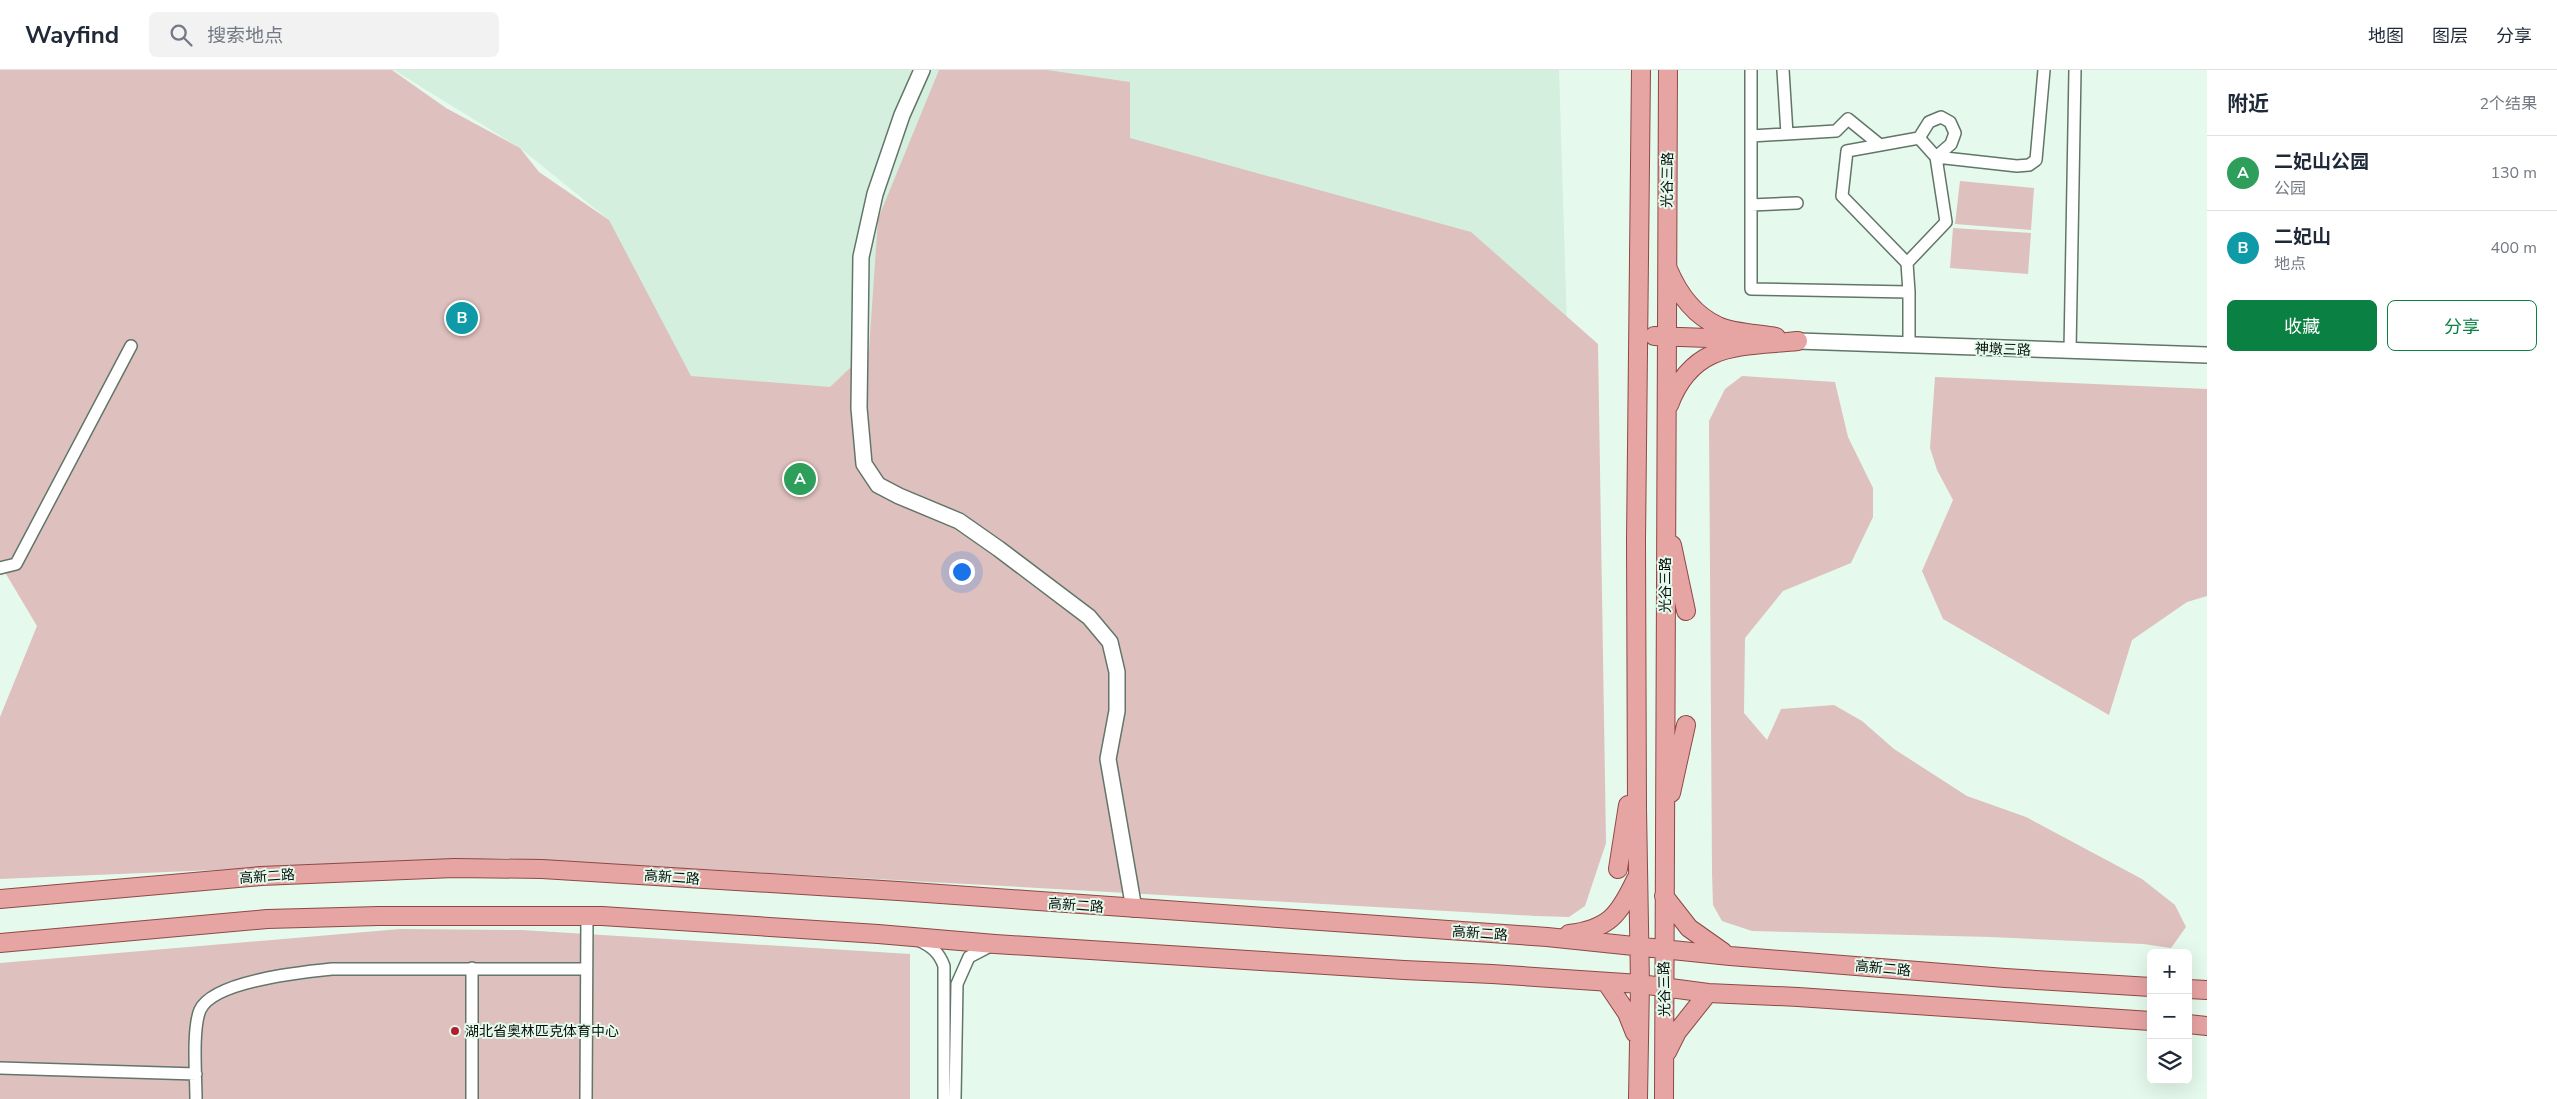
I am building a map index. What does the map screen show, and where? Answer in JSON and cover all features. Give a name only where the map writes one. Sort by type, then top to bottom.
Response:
[{"type":"main road","name":"光谷三路","points":[[1638,1099],[1640,984],[1636,752],[1636,541],[1642,70]]},
{"type":"main road","name":"光谷三路","points":[[1664,1099],[1665,418],[1668,70]]},
{"type":"main road","points":[[1666,263],[1676,288],[1690,305],[1719,327],[1798,341]]},
{"type":"main road","points":[[1640,335],[1798,341]]},
{"type":"main road","points":[[1665,418],[1677,384],[1690,368],[1714,352],[1798,341]]},
{"type":"main road","points":[[1665,509],[1686,611]]},
{"type":"main road","points":[[1664,825],[1686,725]]},
{"type":"main road","points":[[1618,869],[1636,752]]},
{"type":"main road","name":"高新二路","points":[[0,899],[261,876],[454,868],[542,869],[898,891],[1546,937],[1730,956],[2005,978],[2147,987]]},
{"type":"main road","points":[[1546,937],[1585,932],[1603,926],[1619,911],[1638,874]]},
{"type":"main road","points":[[1664,896],[1689,928],[1716,950],[1730,956]]},
{"type":"main road","points":[[0,943],[267,920],[389,916],[587,916],[910,936],[995,944],[1640,984],[1708,993],[1798,997],[2147,1021]]},
{"type":"main road","points":[[1606,982],[1627,1013],[1638,1042]]},
{"type":"main road","points":[[2192,989],[2207,990]]},
{"type":"main road","points":[[1664,1057],[1677,1032],[1708,993]]},
{"type":"main road","points":[[2192,1024],[2207,1026]]},
{"type":"street","points":[[922,70],[902,115],[875,194],[861,256],[859,408],[864,464],[878,485],[899,496],[959,521],[999,549],[1089,617],[1110,642],[1117,672],[1117,711],[1108,759],[1134,909]]},
{"type":"street","points":[[1751,70],[1750,289],[1909,292]]},
{"type":"street","points":[[1783,70],[1787,134]]},
{"type":"street","points":[[1936,157],[2017,166],[2029,164],[2036,160],[2044,70]]},
{"type":"street","points":[[2070,352],[2074,70]]},
{"type":"street","points":[[1909,345],[1907,263],[1842,196],[1846,150],[1919,138],[1929,122],[1941,117],[1950,122],[1955,133],[1951,144],[1936,157]]},
{"type":"street","points":[[1751,136],[1836,131],[1848,119],[1880,145]]},
{"type":"street","points":[[1907,263],[1946,222],[1936,157],[1919,138]]},
{"type":"street","points":[[1751,205],[1797,203]]},
{"type":"street","name":"神墩三路","points":[[1798,341],[2070,352],[2207,355]]},
{"type":"street","points":[[0,568],[16,564],[132,346]]},
{"type":"street","points":[[586,1099],[587,916]]},
{"type":"street","points":[[910,936],[928,945],[940,955],[944,966],[944,1099]]},
{"type":"street","points":[[955,1099],[957,984],[969,957],[995,944]]},
{"type":"street","points":[[472,968],[472,1099]]},
{"type":"street","points":[[196,1099],[200,1012],[206,1000],[227,988],[301,972],[332,969],[586,969]]},
{"type":"street","points":[[0,1068],[196,1074]]},
{"type":"shaded area","points":[[0,70],[392,70],[446,108],[520,148],[539,172],[609,220],[691,376],[830,387],[869,350],[878,219],[939,70],[1047,70],[1130,82],[1130,138],[1471,232],[1598,344],[1606,843],[1585,906],[1569,917],[1536,916],[505,858],[0,879],[0,717],[37,626],[6,574],[0,571]]},
{"type":"shaded area","points":[[394,70],[1559,70],[1585,906],[542,869],[657,451],[609,220],[520,148]]},
{"type":"shaded area","points":[[1960,181],[2034,188],[2031,230],[1955,224]]},
{"type":"shaded area","points":[[1953,228],[2031,233],[2028,274],[1950,268]]},
{"type":"shaded area","points":[[1742,376],[1835,382],[1848,437],[1873,488],[1873,517],[1851,563],[1783,591],[1745,638],[1744,713],[1767,740],[1781,709],[1834,705],[1862,721],[1894,749],[1967,796],[2026,817],[2142,879],[2175,905],[2186,927],[2171,948],[2143,944],[1991,937],[1752,931],[1722,921],[1713,905],[1712,872],[1709,421],[1725,389]]},
{"type":"shaded area","points":[[1935,377],[2207,389],[2207,596],[2187,602],[2132,640],[2109,715],[1943,619],[1922,571],[1953,500],[1937,470],[1930,448]]},
{"type":"shaded area","name":"湖北省奥林匹克体育中心","points":[[400,929],[522,930],[910,954],[910,1099],[0,1099],[0,963]]},
{"type":"place","name":"二妃山","points":[[462,318]]},
{"type":"place","name":"二妃山公园","points":[[800,479]]},
{"type":"place","name":"湖北省奥林匹克体育中心","points":[[455,1031]]}]
